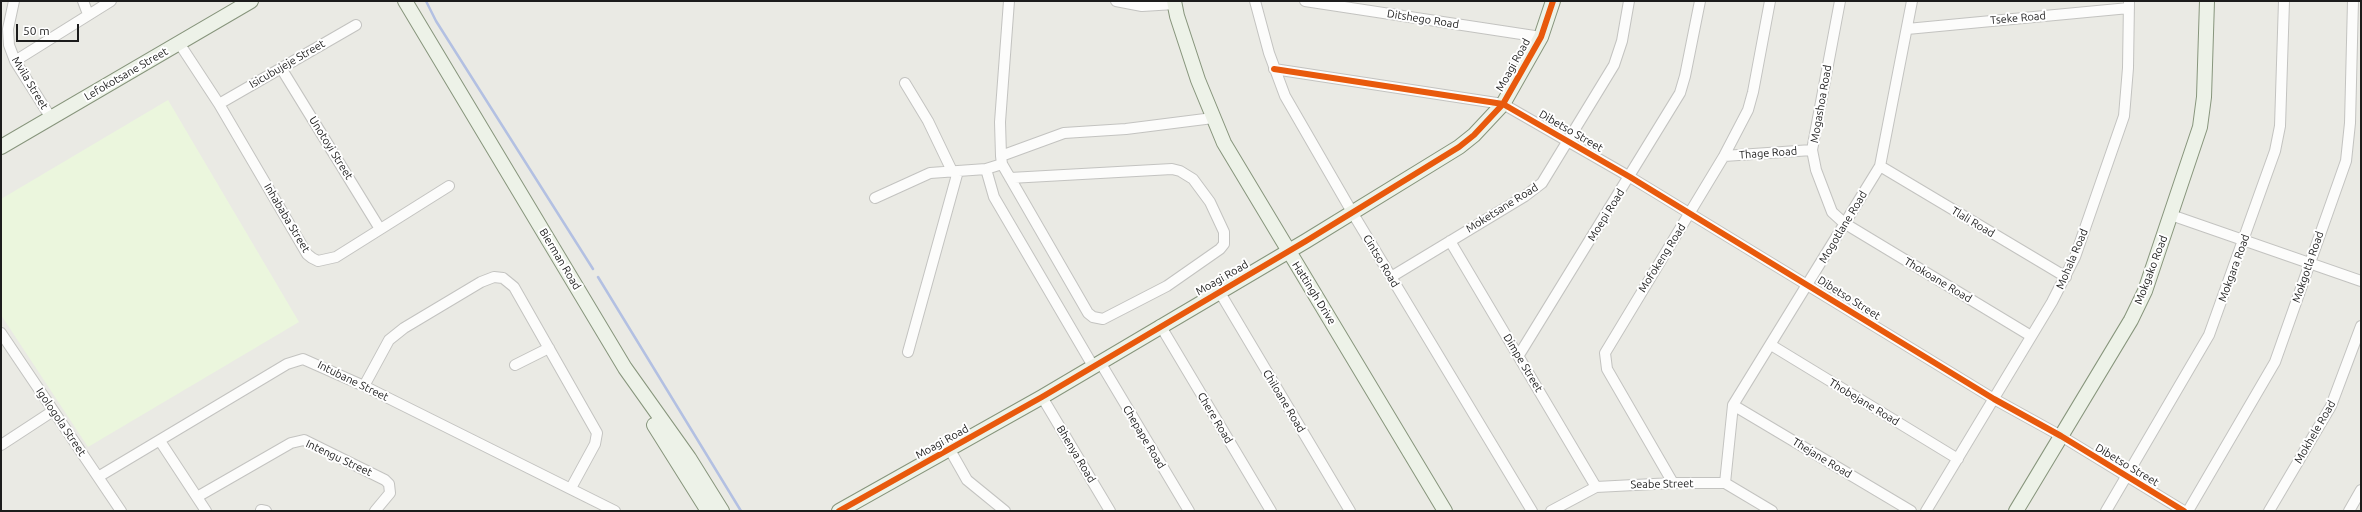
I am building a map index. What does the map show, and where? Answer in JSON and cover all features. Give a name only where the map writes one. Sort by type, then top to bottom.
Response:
[{"type":"street","name":"Mvila Street","points":[[14,1],[8,38],[15,61],[51,118]]},
{"type":"street","points":[[83,1],[88,14]]},
{"type":"street","points":[[15,61],[111,1]]},
{"type":"street","name":"Lefokotsane Street","points":[[1,147],[251,1]]},
{"type":"street","name":"Bierman Road","points":[[400,1],[603,342],[708,511]]},
{"type":"street","name":"Bierman Road","points":[[405,1],[625,368],[689,458],[722,511]]},
{"type":"street","points":[[1009,1],[1001,115],[1001,160],[1010,178],[1088,313],[1097,319],[1109,317],[1167,286],[1216,253],[1224,244],[1224,232],[1210,202],[1193,179],[1180,171],[1010,178]]},
{"type":"street","points":[[1116,1],[1142,6],[1174,3]]},
{"type":"street","name":"Cintso Road","points":[[1255,1],[1274,68],[1285,96],[1391,278],[1532,511]]},
{"type":"street","name":"Ditshego Road","points":[[1305,1],[1540,36]]},
{"type":"street","name":"Moagi Road","points":[[840,511],[1042,397],[1288,251],[1459,147],[1474,135],[1503,104],[1540,36],[1553,1]]},
{"type":"street","name":"Moketsane Road","points":[[1391,278],[1535,189],[1548,176],[1614,65],[1622,41],[1629,1]]},
{"type":"street","name":"Moepi Road","points":[[1519,355],[1630,177],[1680,93],[1685,76],[1700,1]]},
{"type":"street","name":"Mofokeng Road","points":[[1673,483],[1607,369],[1604,357],[1607,346],[1724,156],[1752,101],[1770,1]]},
{"type":"street","name":"Mogashoa Road","points":[[1840,1],[1812,150],[1816,170],[1829,205],[1836,217],[1844,223]]},
{"type":"street","name":"Mogotlane Road","points":[[1725,483],[1733,405],[1880,166],[1912,1]]},
{"type":"street","name":"Mokgako Road","points":[[2016,511],[2139,304],[2197,141],[2204,97],[2207,1]]},
{"type":"street","name":"Mokgara Road","points":[[2106,511],[2205,343],[2244,240],[2278,142],[2284,1]]},
{"type":"street","name":"Mokgotla Road","points":[[2188,511],[2271,369],[2310,262],[2348,148],[2353,1]]},
{"type":"street","name":"Hattingh Drive","points":[[1174,3],[1212,118],[1238,168],[1445,511]]},
{"type":"street","name":"Tseke Road","points":[[1907,29],[2129,4]]},
{"type":"street","name":"Mohala Road","points":[[1926,511],[2066,277],[2124,116],[2128,68],[2129,4]]},
{"type":"street","name":"Isicubujeje Street","points":[[219,104],[356,25]]},
{"type":"street","name":"Inhababa Street","points":[[179,43],[219,104],[307,254],[312,258],[318,260],[336,256],[449,186]]},
{"type":"street","name":"Unotoyi Street","points":[[281,68],[380,229]]},
{"type":"street","points":[[1274,68],[1503,104]]},
{"type":"street","points":[[905,83],[955,171],[908,352]]},
{"type":"street","name":"Dibetso Street","points":[[1503,104],[1630,177],[1689,214],[1808,284],[1994,399],[2061,436],[2184,511]]},
{"type":"street","points":[[875,198],[930,173],[986,168],[1064,133],[1126,129],[1212,118]]},
{"type":"street","name":"Thage Road","points":[[1724,156],[1812,150]]},
{"type":"street","name":"Tlali Road","points":[[1880,166],[2066,277]]},
{"type":"street","name":"Chepape Road","points":[[986,168],[994,197],[1096,364],[1189,511]]},
{"type":"street","points":[[2171,215],[2310,262],[2361,281]]},
{"type":"street","name":"Thokoane Road","points":[[1844,223],[2031,336]]},
{"type":"street","name":"Dimpe Street","points":[[1450,241],[1596,486]]},
{"type":"street","points":[[364,386],[384,349],[395,334],[481,282],[494,277],[503,278],[514,287],[597,433],[595,444],[571,488]]},
{"type":"street","name":"Chiloane Road","points":[[1219,291],[1350,511]]},
{"type":"street","name":"Chere Road","points":[[1160,326],[1271,511]]},
{"type":"street","name":"Mokhele Road","points":[[2269,511],[2331,406],[2361,326]]},
{"type":"street","name":"Igologola Street","points":[[1,333],[121,511]]},
{"type":"street","name":"Thobejane Road","points":[[1771,345],[1958,459]]},
{"type":"street","points":[[515,365],[549,348]]},
{"type":"street","name":"Intubane Street","points":[[98,477],[295,360],[303,358],[364,386],[615,511]]},
{"type":"street","name":"Bhenya Road","points":[[1042,397],[1110,511]]},
{"type":"street","name":"Thejane Road","points":[[1733,405],[1910,511]]},
{"type":"street","points":[[1,445],[53,411]]},
{"type":"street","name":"Intengu Street","points":[[197,497],[291,443],[304,440],[385,480],[389,484],[390,493],[375,511]]},
{"type":"street","points":[[160,441],[206,511]]},
{"type":"street","points":[[950,450],[967,480],[1005,511]]},
{"type":"street","name":"Seabe Street","points":[[1551,511],[1596,486],[1673,483],[1725,483]]},
{"type":"street","points":[[1725,483],[1772,511]]},
{"type":"street","points":[[2349,511],[2361,490]]},
{"type":"shaded area","points":[[168,100],[299,322],[88,447],[1,315],[1,199]]},
{"type":"waterway","points":[[426,1],[436,21],[593,269]]},
{"type":"waterway","points":[[598,277],[741,511]]},
{"type":"cycle path","points":[[839,511],[1042,397],[1306,241],[1459,147],[1474,135],[1503,104],[1541,37],[1553,1]]},
{"type":"cycle path","points":[[1274,69],[1503,104],[1630,177],[1994,399],[2061,436],[2184,511]]}]
